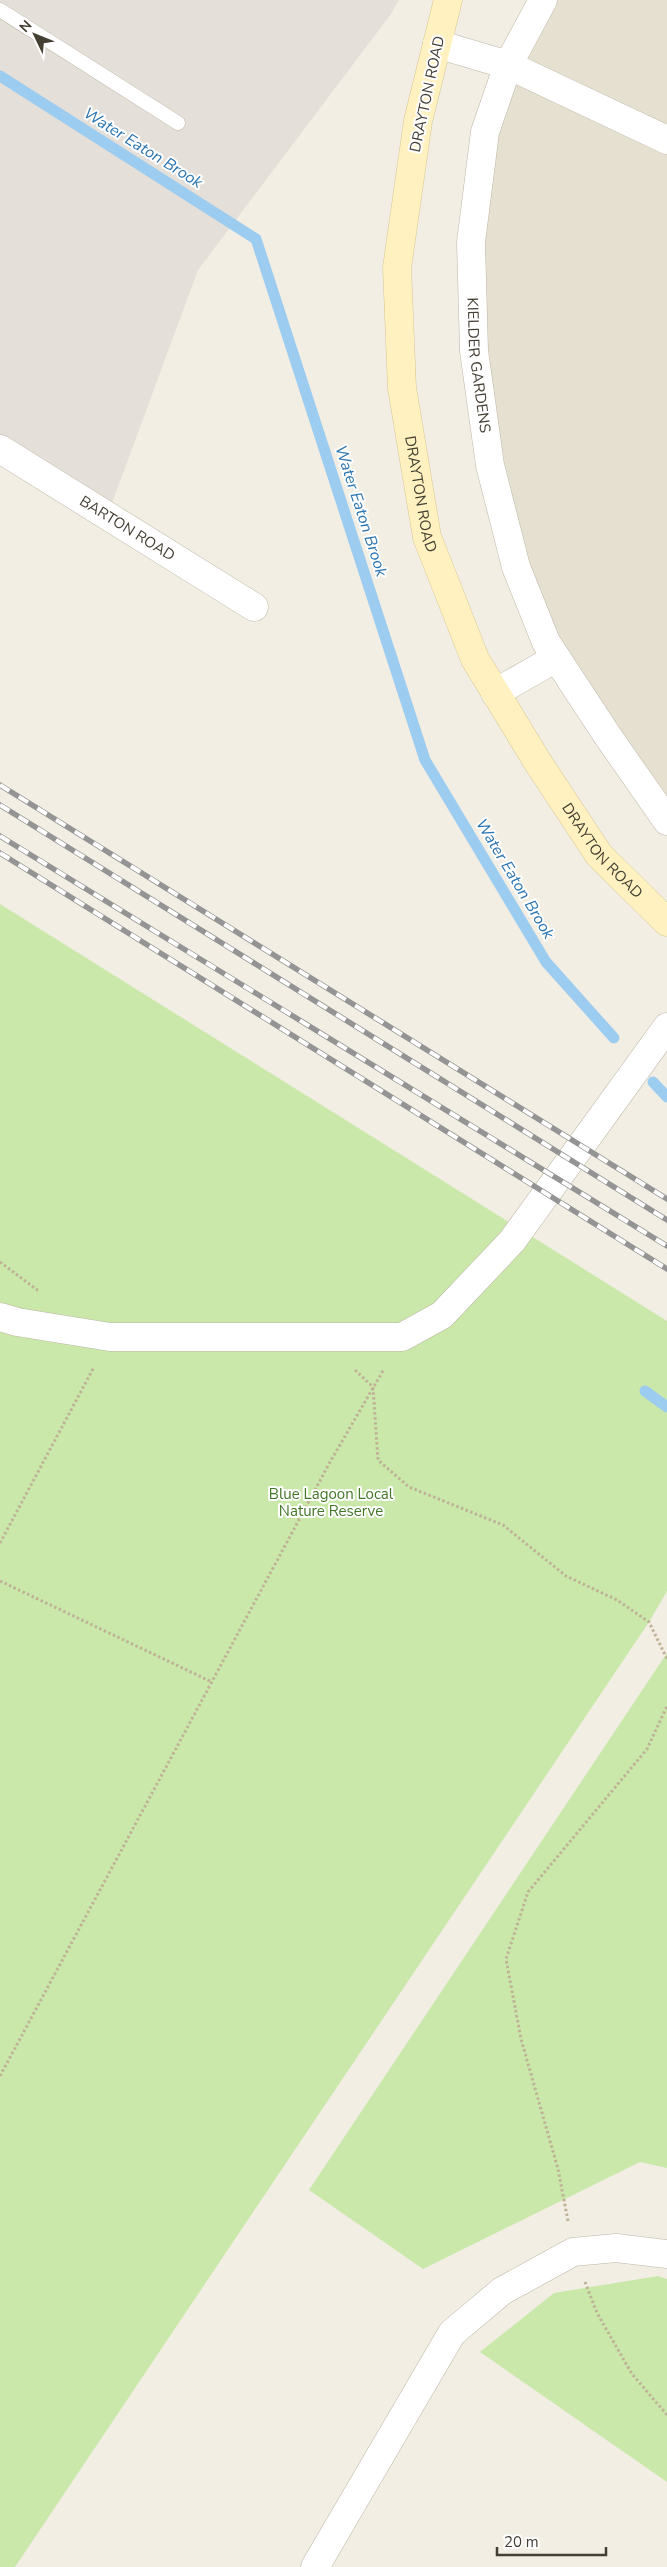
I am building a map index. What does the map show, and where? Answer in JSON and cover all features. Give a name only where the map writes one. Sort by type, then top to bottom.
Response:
[{"type":"street","name":"DRAYTON ROAD","points":[[448,0],[418,121],[398,268],[402,388],[428,537],[474,659],[495,693],[599,855],[667,922]]},
{"type":"street","name":"KIELDER GARDENS","points":[[543,0],[508,65],[485,132],[471,242],[474,350],[490,465],[516,567],[546,642],[667,820]]},
{"type":"street","points":[[437,44],[508,65],[667,140]]},
{"type":"street","name":"BARTON ROAD","points":[[0,449],[254,607]]},
{"type":"street","points":[[495,693],[556,658]]},
{"type":"street","points":[[0,1317],[17,1322],[110,1337],[402,1337],[442,1315],[512,1241],[667,1027]]},
{"type":"street","points":[[315,2567],[452,2333],[502,2291],[573,2252],[616,2248],[667,2254]]},
{"type":"lane","points":[[0,10],[178,123]]},
{"type":"path","points":[[0,1544],[110,1337]]},
{"type":"path","points":[[0,2076],[330,1462],[402,1337]]},
{"type":"path","points":[[373,1387],[378,1460],[409,1487],[503,1525],[566,1576],[625,1605],[649,1622],[667,1659]]},
{"type":"path","points":[[0,1581],[212,1682]]},
{"type":"path","points":[[667,1706],[647,1749],[528,1892],[506,1959],[521,2039],[558,2169],[573,2252],[597,2313],[632,2374],[667,2415]]},
{"type":"shaded area","points":[[0,0],[399,0],[391,14],[198,270],[105,522],[0,457]]},
{"type":"shaded area","points":[[558,0],[667,0],[667,802],[555,636],[525,566],[502,465],[485,349],[483,242],[498,131],[523,64]]},
{"type":"green space","name":"Blue Lagoon Local Nature Reserve","points":[[0,904],[667,1321],[667,1591],[649,1622],[15,2567],[0,2567]]},
{"type":"green space","points":[[667,1653],[667,2168],[640,2162],[423,2269],[309,2190]]},
{"type":"green space","points":[[658,2276],[667,2279],[667,2482],[480,2352],[554,2293]]},
{"type":"waterway","name":"Water Eaton Brook","points":[[0,76],[256,239],[425,760],[546,962],[614,1038]]},
{"type":"waterway","name":"Water Eaton Brook","points":[[653,1082],[667,1097]]},
{"type":"waterway","points":[[645,1391],[667,1407]]},
{"type":"railway","points":[[0,785],[667,1199]]},
{"type":"railway","points":[[0,805],[667,1220]]},
{"type":"railway","points":[[0,836],[667,1246]]},
{"type":"railway","points":[[0,853],[667,1269]]}]
